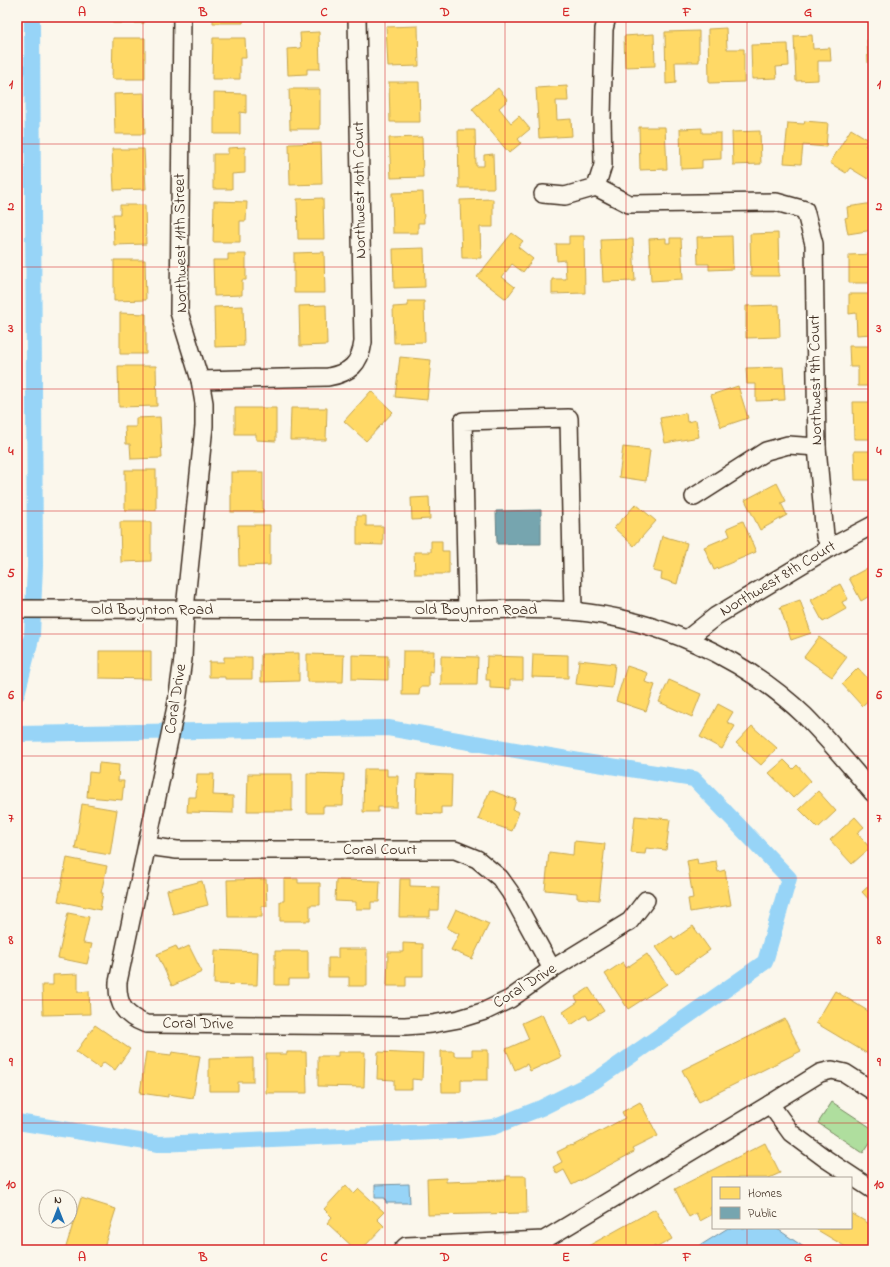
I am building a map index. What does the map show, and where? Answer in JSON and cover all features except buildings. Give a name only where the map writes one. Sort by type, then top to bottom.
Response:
[{"type":"street","name":"Northwest 11th Street","points":[[182,17],[179,312],[200,380],[204,403],[204,426],[185,610]]},
{"type":"street","name":"Northwest 10th Court","points":[[200,380],[328,377],[339,375],[349,370],[357,362],[362,352],[357,17]]},
{"type":"street","points":[[543,194],[565,196],[596,187],[603,165],[604,29],[607,17]]},
{"type":"street","name":"Northwest 9th Court","points":[[596,187],[629,204],[776,202],[805,210],[814,244],[817,448],[826,536],[831,548]]},
{"type":"street","points":[[467,610],[463,420],[569,418],[572,611]]},
{"type":"street","points":[[694,497],[766,451],[788,446],[817,448]]},
{"type":"street","name":"Northwest 8th Court","points":[[687,639],[716,616],[873,525]]},
{"type":"street","name":"Old Boynton Road","points":[[17,610],[522,609],[572,611],[622,619],[687,639],[728,660],[754,676],[780,695],[804,716],[827,739],[873,793]]},
{"type":"street","name":"Coral Drive","points":[[185,610],[183,659],[177,702],[118,982],[118,994],[121,1004],[127,1013],[136,1020],[146,1024],[397,1026],[432,1024],[459,1019],[486,1011],[510,999],[552,969],[630,921],[646,900]]},
{"type":"street","name":"Coral Court","points":[[147,846],[178,850],[455,850],[477,859],[500,878],[510,892],[552,969]]},
{"type":"street","points":[[402,1250],[406,1246],[544,1240],[820,1073],[832,1070],[845,1073],[873,1091]]},
{"type":"street","points":[[770,1104],[791,1133],[826,1159],[873,1190]]},
{"type":"green space","points":[[832,1102],[873,1129],[873,1138],[863,1153],[818,1123]]},
{"type":"water","points":[[409,1184],[410,1203],[386,1203],[385,1198],[375,1198],[375,1185]]},
{"type":"water","points":[[726,1229],[777,1229],[808,1250],[693,1250]]},
{"type":"waterway","points":[[17,694],[32,635],[35,566],[32,17]]},
{"type":"waterway","points":[[17,734],[388,728],[694,779],[789,878],[765,962],[595,1081],[541,1108],[493,1127],[457,1131],[159,1144],[17,1122]]}]
